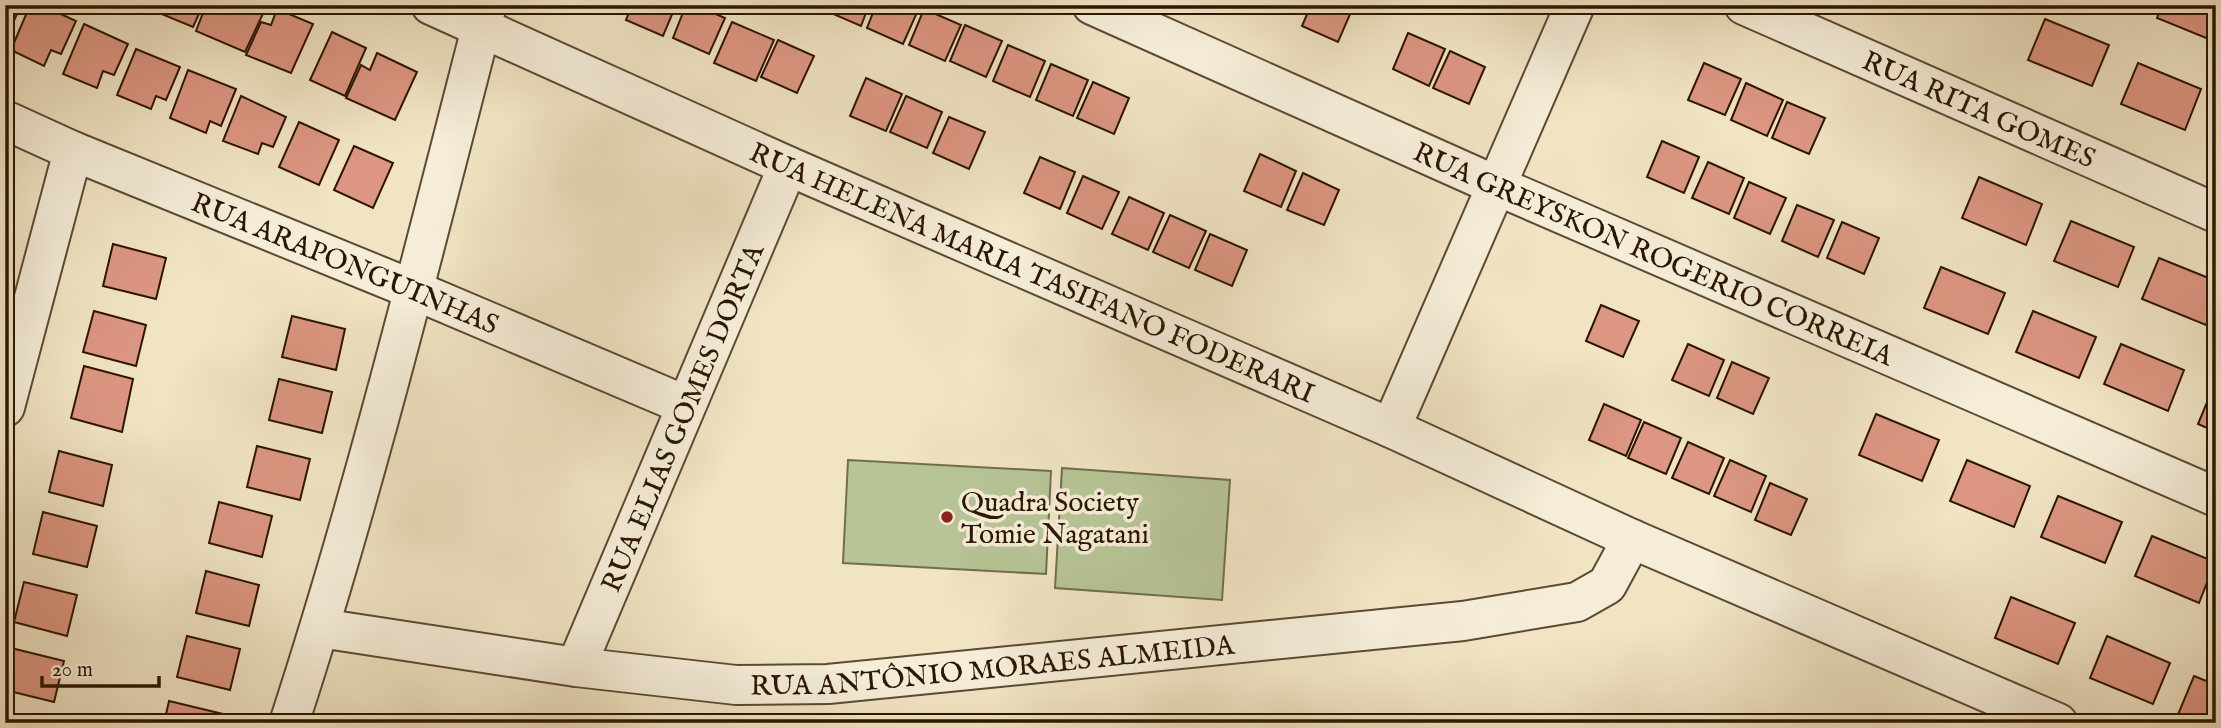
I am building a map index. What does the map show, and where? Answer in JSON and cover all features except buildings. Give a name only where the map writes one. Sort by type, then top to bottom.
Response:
[{"type":"street","name":"RUA HELENA MARIA TASIFANO FODERARI","points":[[431,5],[484,16],[788,166],[1391,428],[1632,539],[2058,723]]},
{"type":"street","name":"RUA GREYSKON ROGERIO CORREIA","points":[[1092,5],[1495,185],[2216,497]]},
{"type":"street","points":[[1391,428],[1576,5]]},
{"type":"street","name":"RUA RITA GOMES","points":[[1744,5],[2216,213]]},
{"type":"street","points":[[289,723],[320,628],[414,290],[484,16]]},
{"type":"street","name":"RUA ARAPONGUINHAS","points":[[5,120],[73,151],[414,290],[685,405]]},
{"type":"street","points":[[5,407],[73,151]]},
{"type":"street","name":"RUA ELIAS GOMES DORTA","points":[[576,667],[788,166]]},
{"type":"street","name":"RUA ANTÔNIO MORAES ALMEIDA","points":[[320,628],[576,667],[736,685],[828,684],[1463,621],[1577,602],[1607,585],[1632,539]]},
{"type":"green space","name":"Quadra Society Tomie Nagatani","points":[[848,460],[1051,471],[1046,574],[843,563]]},
{"type":"green space","points":[[1062,468],[1230,480],[1222,600],[1055,588]]},
{"type":"place","name":"Quadra Society Tomie Nagatani","points":[[947,517]]}]
